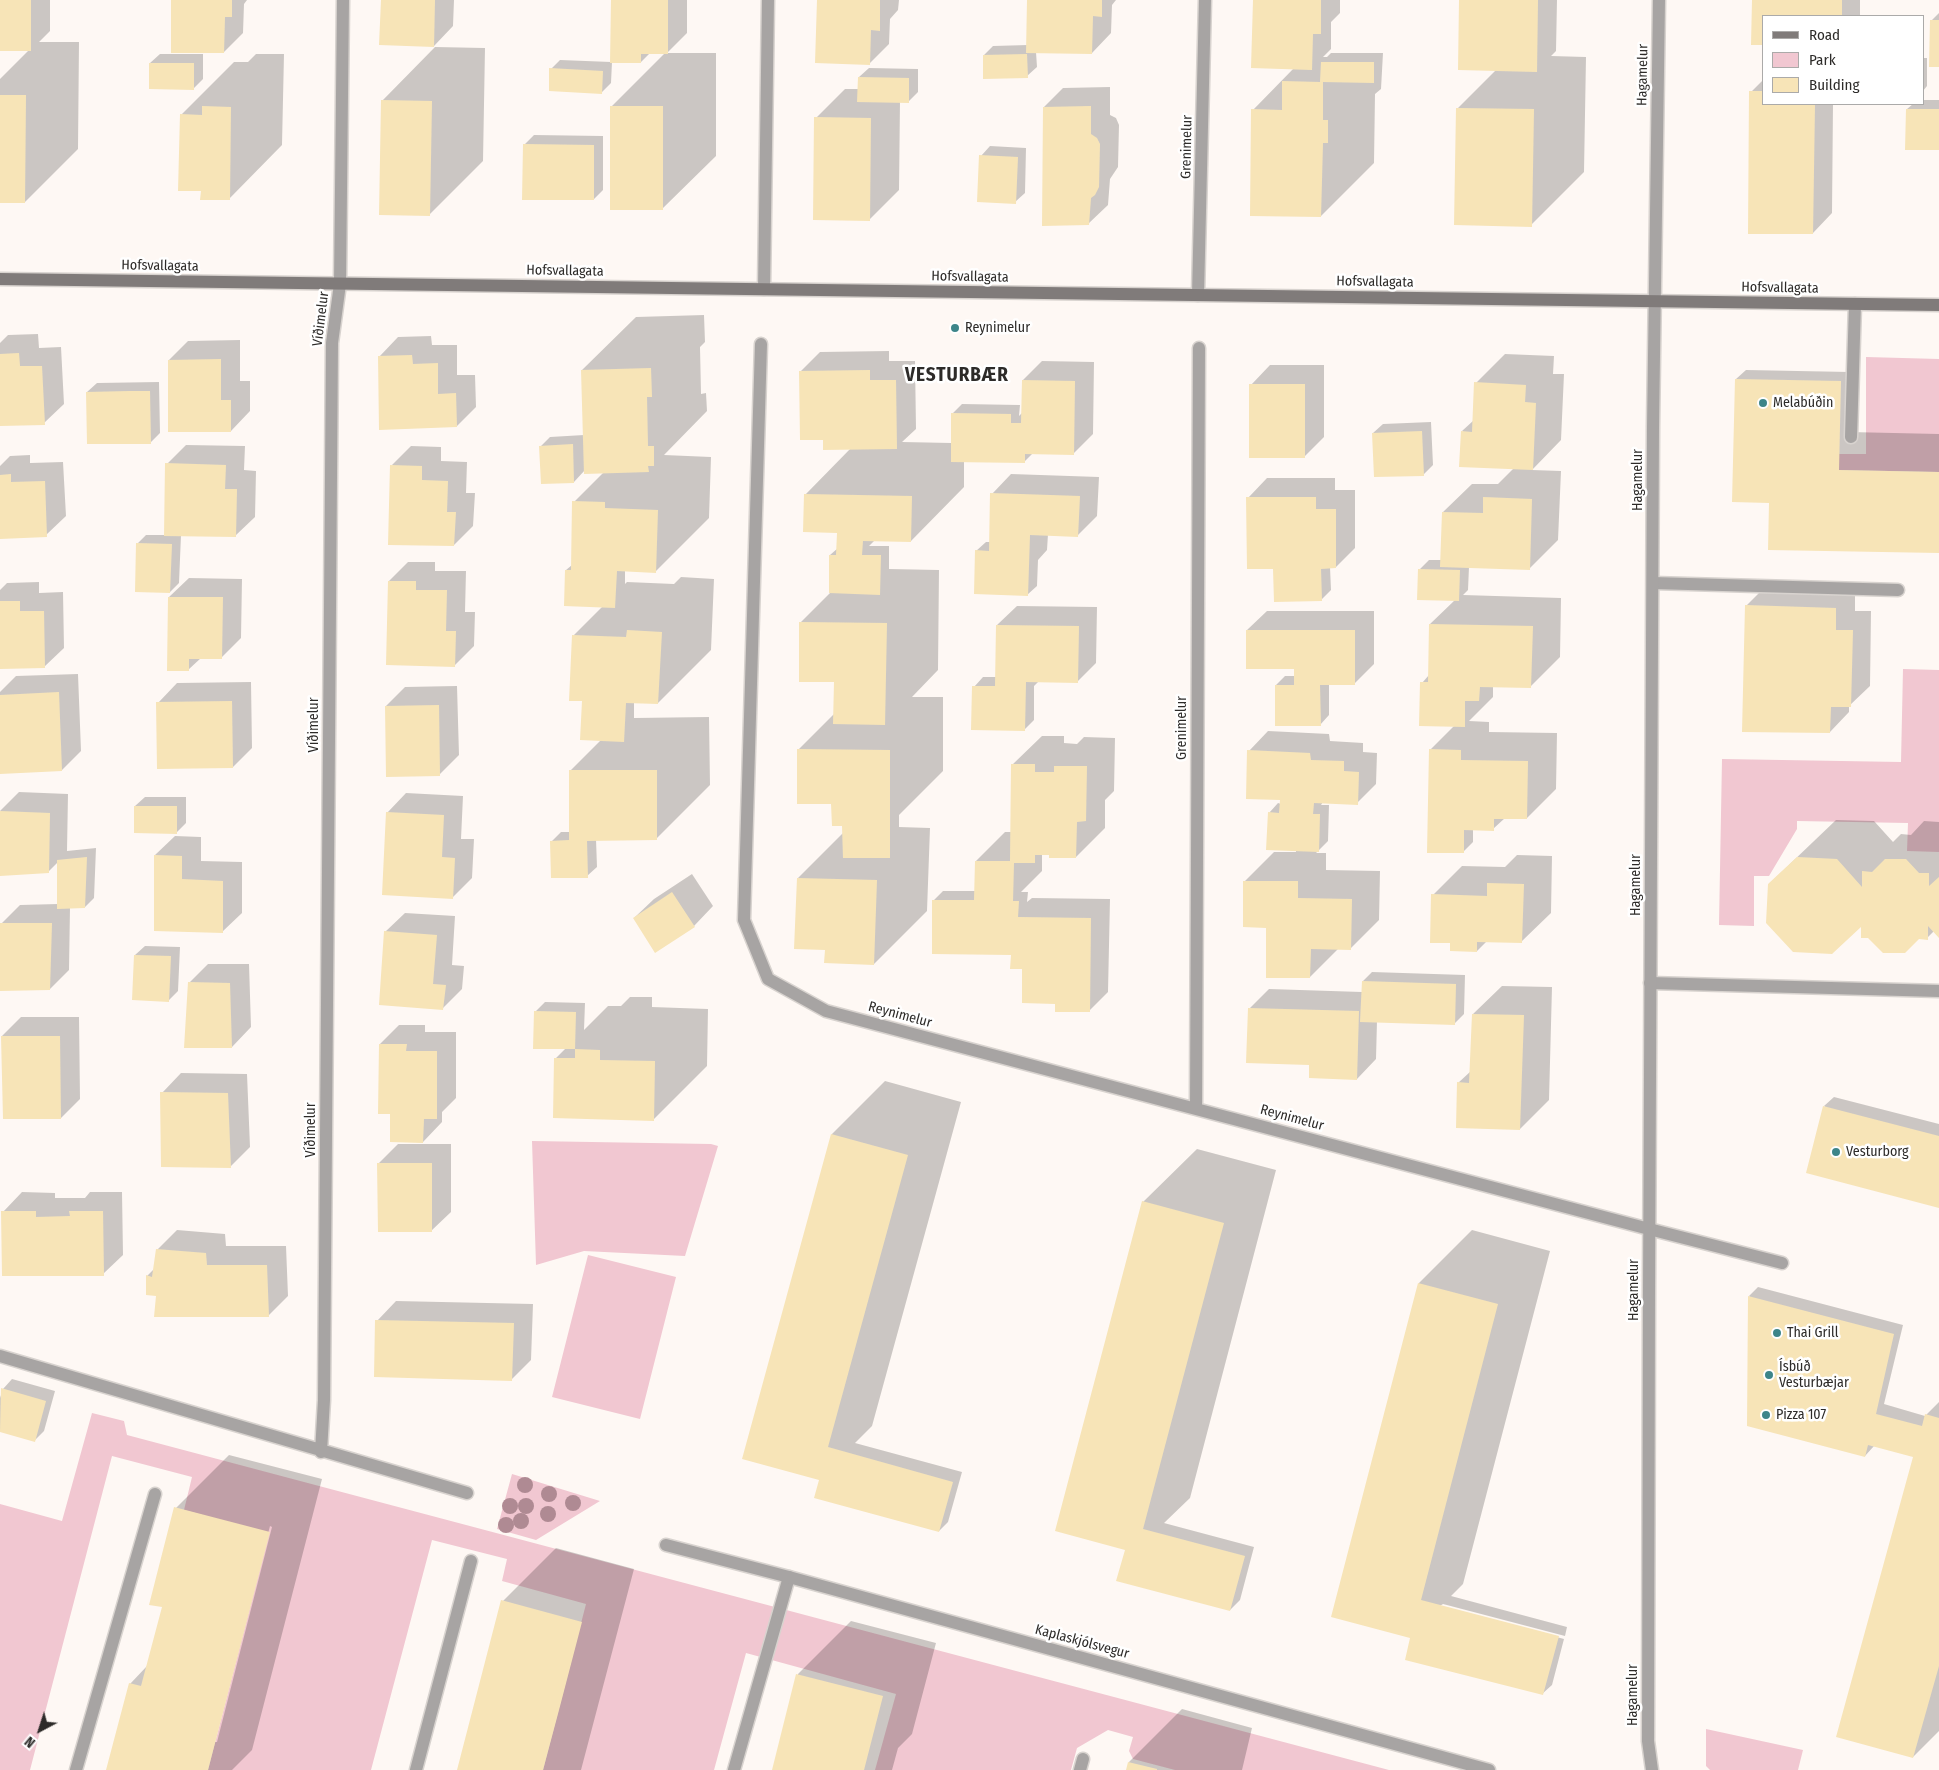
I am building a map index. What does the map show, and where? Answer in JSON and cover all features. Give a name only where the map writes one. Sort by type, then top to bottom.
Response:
[{"type":"street","name":"Víðimelur","points":[[321,1452],[324,1400],[332,343],[340,284],[343,0]]},
{"type":"street","points":[[764,289],[768,0]]},
{"type":"street","name":"Grenimelur","points":[[1198,295],[1205,0]]},
{"type":"street","name":"Hagamelur","points":[[1652,1770],[1648,1733],[1649,1229],[1655,301],[1659,0]]},
{"type":"street","name":"Hofsvallagata","points":[[0,279],[1939,305]]},
{"type":"street","points":[[1851,437],[1855,304]]},
{"type":"street","name":"Reynimelur","points":[[761,344],[744,920],[768,979],[826,1011],[1782,1263]]},
{"type":"street","name":"Grenimelur","points":[[1196,1109],[1199,348]]},
{"type":"street","points":[[1653,583],[1898,590]]},
{"type":"street","points":[[1650,983],[1939,991]]},
{"type":"street","points":[[0,1356],[321,1452],[467,1493]]},
{"type":"street","points":[[76,1770],[155,1494]]},
{"type":"street","name":"Kaplaskjólsvegur","points":[[666,1545],[789,1577],[1489,1770]]},
{"type":"street","points":[[416,1770],[471,1561]]},
{"type":"street","points":[[734,1770],[789,1577]]},
{"type":"green space","points":[[1866,357],[1939,359],[1939,472],[1839,470],[1839,454],[1866,454]]},
{"type":"green space","points":[[1903,669],[1939,670],[1939,852],[1907,851],[1908,823],[1797,821],[1797,829],[1769,876],[1754,876],[1754,926],[1719,925],[1722,759],[1901,762]]},
{"type":"green space","points":[[532,1141],[711,1144],[718,1146],[685,1256],[584,1251],[536,1265]]},
{"type":"green space","points":[[588,1255],[676,1277],[640,1419],[552,1397]]},
{"type":"green space","points":[[92,1413],[124,1421],[127,1435],[1389,1770],[1175,1770],[1133,1759],[1129,1751],[1133,1737],[1108,1730],[1077,1748],[1071,1770],[875,1770],[896,1694],[746,1653],[714,1770],[543,1770],[586,1604],[502,1581],[507,1559],[432,1540],[371,1770],[208,1770],[269,1533],[184,1510],[192,1477],[112,1456],[30,1770],[0,1770],[0,1504],[62,1521]]},
{"type":"green space","points":[[512,1474],[600,1501],[536,1540],[497,1529]]},
{"type":"green space","points":[[1706,1729],[1803,1750],[1798,1770],[1710,1770],[1706,1766]]},
{"type":"building","points":[[0,0],[31,0],[31,51],[0,51]]},
{"type":"building","points":[[171,0],[232,0],[232,17],[225,17],[224,53],[171,53]]},
{"type":"building","points":[[381,0],[435,0],[434,47],[379,45]]},
{"type":"building","points":[[611,0],[668,0],[668,54],[641,54],[641,63],[610,63]]},
{"type":"building","points":[[817,0],[880,0],[880,31],[871,30],[870,65],[815,63]]},
{"type":"building","points":[[1027,0],[1102,0],[1102,17],[1093,16],[1092,54],[1026,53]]},
{"type":"building","points":[[1253,0],[1321,0],[1321,34],[1313,34],[1312,70],[1251,68]]},
{"type":"building","points":[[1459,0],[1538,0],[1537,72],[1458,70]]},
{"type":"building","points":[[1752,0],[1842,0],[1842,15],[1762,15],[1762,45],[1751,45]]},
{"type":"building","points":[[1930,20],[1939,20],[1939,67],[1929,67]]},
{"type":"building","points":[[1027,54],[1028,78],[983,79],[983,55]]},
{"type":"building","points":[[1321,62],[1374,62],[1374,83],[1323,82],[1323,120],[1328,120],[1328,143],[1323,143],[1321,217],[1250,216],[1251,109],[1282,110],[1282,81],[1320,82]]},
{"type":"building","points":[[149,63],[194,63],[194,90],[149,89]]},
{"type":"building","points":[[549,68],[603,71],[602,94],[549,91]]},
{"type":"building","points":[[858,77],[909,78],[909,103],[857,102]]},
{"type":"building","points":[[1749,91],[1762,91],[1762,105],[1815,105],[1813,234],[1748,234]]},
{"type":"building","points":[[0,95],[26,95],[25,203],[0,203]]},
{"type":"building","points":[[381,100],[432,101],[430,216],[379,215]]},
{"type":"building","points":[[202,106],[231,107],[230,200],[200,200],[201,191],[178,191],[180,114],[202,115]]},
{"type":"building","points":[[610,106],[663,106],[663,210],[610,210]]},
{"type":"building","points":[[1091,106],[1091,134],[1097,138],[1100,144],[1099,187],[1091,198],[1089,225],[1042,226],[1043,107]]},
{"type":"building","points":[[1456,108],[1534,109],[1532,227],[1454,225]]},
{"type":"building","points":[[1906,109],[1939,109],[1939,150],[1905,150]]},
{"type":"building","points":[[814,117],[871,118],[870,221],[813,220]]},
{"type":"building","points":[[523,144],[594,145],[594,200],[522,200]]},
{"type":"building","points":[[979,155],[1018,157],[1016,204],[977,202]]},
{"type":"building","points":[[19,353],[20,366],[42,366],[45,425],[0,426],[0,354]]},
{"type":"building","points":[[412,355],[413,364],[438,363],[438,394],[456,393],[457,427],[379,430],[378,356]]},
{"type":"building","points":[[221,359],[221,400],[231,400],[231,432],[168,432],[168,360]]},
{"type":"building","points":[[651,368],[652,397],[647,397],[648,446],[654,446],[654,466],[648,466],[649,472],[584,474],[581,370]]},
{"type":"building","points":[[870,370],[870,380],[896,380],[897,449],[823,450],[823,440],[800,440],[799,371]]},
{"type":"building","points":[[1735,379],[1841,381],[1839,470],[1939,472],[1939,553],[1768,550],[1769,503],[1732,502]]},
{"type":"building","points":[[1022,380],[1075,381],[1074,455],[1025,454],[1025,463],[951,462],[951,413],[1011,414],[1011,423],[1021,423]]},
{"type":"building","points":[[1474,382],[1526,385],[1525,402],[1536,403],[1533,470],[1459,467],[1461,431],[1472,432]]},
{"type":"building","points":[[1249,384],[1305,384],[1305,458],[1249,458]]},
{"type":"building","points":[[150,391],[151,444],[87,444],[86,392]]},
{"type":"building","points":[[1422,431],[1424,476],[1374,477],[1372,433]]},
{"type":"building","points":[[573,444],[574,483],[541,484],[539,446]]},
{"type":"building","points":[[165,463],[226,465],[225,489],[237,489],[236,537],[164,536]]},
{"type":"building","points":[[390,465],[422,466],[422,480],[448,481],[447,512],[456,512],[454,546],[388,545]]},
{"type":"building","points":[[11,474],[11,482],[45,481],[47,537],[0,539],[0,475]]},
{"type":"building","points":[[990,493],[1080,496],[1078,537],[1030,535],[1028,596],[974,594],[975,550],[989,551]]},
{"type":"building","points":[[804,494],[912,496],[911,542],[863,541],[862,555],[881,555],[880,595],[829,593],[829,555],[836,555],[837,533],[803,532]]},
{"type":"building","points":[[1246,497],[1316,497],[1316,509],[1336,509],[1336,568],[1321,569],[1322,601],[1274,602],[1273,569],[1247,569]]},
{"type":"building","points":[[1483,497],[1532,499],[1530,570],[1440,567],[1442,512],[1483,513]]},
{"type":"building","points":[[572,501],[605,502],[605,508],[658,510],[656,573],[617,571],[615,608],[564,606],[565,570],[571,570]]},
{"type":"building","points":[[136,543],[172,544],[170,593],[135,592]]},
{"type":"building","points":[[1418,569],[1460,570],[1459,601],[1417,600]]},
{"type":"building","points":[[388,581],[416,581],[416,590],[447,590],[446,631],[456,631],[455,667],[386,665]]},
{"type":"building","points":[[168,597],[223,597],[222,659],[189,659],[189,671],[167,671]]},
{"type":"building","points":[[0,601],[20,601],[20,611],[44,611],[45,668],[0,669]]},
{"type":"building","points":[[1745,605],[1836,608],[1836,630],[1853,630],[1851,707],[1831,707],[1830,733],[1742,732]]},
{"type":"building","points":[[799,622],[887,623],[885,725],[833,724],[834,682],[799,682]]},
{"type":"building","points":[[1429,624],[1533,626],[1531,688],[1480,687],[1479,701],[1465,701],[1465,727],[1419,726],[1420,682],[1428,682]]},
{"type":"building","points":[[996,625],[1079,626],[1078,683],[1026,682],[1025,731],[971,730],[972,686],[995,686]]},
{"type":"building","points":[[627,630],[662,632],[658,704],[626,703],[624,742],[580,740],[582,701],[569,701],[572,635],[626,637]]},
{"type":"building","points":[[1246,630],[1355,630],[1355,685],[1320,685],[1321,726],[1275,726],[1275,685],[1294,685],[1294,669],[1246,669]]},
{"type":"building","points":[[59,692],[62,771],[0,774],[0,695]]},
{"type":"building","points":[[232,701],[233,768],[157,769],[156,702]]},
{"type":"building","points":[[439,705],[440,776],[386,777],[385,706]]},
{"type":"building","points":[[797,749],[890,750],[890,858],[843,858],[842,826],[832,826],[831,804],[797,804]]},
{"type":"building","points":[[1429,749],[1461,750],[1461,760],[1528,761],[1527,819],[1494,819],[1494,831],[1464,830],[1464,853],[1427,853]]},
{"type":"building","points":[[1247,750],[1310,753],[1311,760],[1344,761],[1344,771],[1359,772],[1358,805],[1314,803],[1313,814],[1320,814],[1319,852],[1266,850],[1268,812],[1279,813],[1280,800],[1246,799]]},
{"type":"building","points":[[1011,764],[1035,764],[1035,772],[1054,772],[1054,766],[1087,766],[1086,821],[1077,822],[1076,858],[1049,858],[1049,855],[1035,855],[1035,863],[1014,863],[1013,901],[1019,901],[1018,917],[1091,918],[1090,1012],[1055,1012],[1055,1004],[1022,1003],[1022,969],[1010,969],[1011,955],[932,954],[932,900],[974,900],[975,861],[1010,861]]},
{"type":"building","points":[[569,770],[657,770],[657,840],[587,841],[588,878],[551,878],[550,841],[569,840]]},
{"type":"building","points":[[134,806],[177,806],[177,834],[134,833]]},
{"type":"building","points":[[0,811],[50,813],[49,873],[0,876]]},
{"type":"building","points":[[386,812],[444,815],[442,857],[455,858],[453,899],[382,895]]},
{"type":"building","points":[[154,855],[182,856],[182,879],[223,881],[223,933],[154,931]]},
{"type":"building","points":[[87,857],[85,908],[57,909],[57,860]]},
{"type":"building","points":[[1797,857],[1837,859],[1862,887],[1862,871],[1872,872],[1885,859],[1906,859],[1919,873],[1929,873],[1929,886],[1939,877],[1939,938],[1928,926],[1928,940],[1919,939],[1905,953],[1883,953],[1868,938],[1861,938],[1861,927],[1832,954],[1793,952],[1766,923],[1768,884]]},
{"type":"building","points":[[797,878],[877,880],[874,965],[824,963],[825,950],[794,949]]},
{"type":"building","points":[[1243,881],[1298,881],[1298,898],[1352,899],[1351,950],[1311,949],[1310,978],[1266,978],[1266,928],[1243,927]]},
{"type":"building","points":[[1487,883],[1524,884],[1522,943],[1477,942],[1477,952],[1450,951],[1450,943],[1430,943],[1431,894],[1487,896]]},
{"type":"building","points":[[672,892],[695,927],[655,953],[633,918]]},
{"type":"building","points":[[0,923],[52,923],[50,990],[0,991]]},
{"type":"building","points":[[384,931],[437,935],[433,984],[446,985],[443,1010],[379,1005]]},
{"type":"building","points":[[134,955],[171,956],[169,1002],[132,1000]]},
{"type":"building","points":[[1362,981],[1456,984],[1455,1025],[1360,1022]]},
{"type":"building","points":[[188,982],[230,983],[232,1048],[184,1048]]},
{"type":"building","points":[[1248,1008],[1359,1011],[1357,1080],[1309,1078],[1309,1065],[1246,1063]]},
{"type":"building","points":[[534,1011],[576,1012],[575,1049],[533,1049]]},
{"type":"building","points":[[1472,1014],[1524,1015],[1520,1130],[1456,1128],[1457,1082],[1469,1083]]},
{"type":"building","points":[[1,1036],[60,1036],[61,1119],[3,1119]]},
{"type":"building","points":[[379,1044],[407,1044],[406,1051],[437,1051],[437,1119],[424,1119],[423,1143],[390,1142],[390,1114],[378,1114]]},
{"type":"building","points":[[575,1049],[600,1050],[600,1060],[655,1061],[654,1121],[553,1118],[554,1058],[575,1058]]},
{"type":"building","points":[[160,1092],[228,1093],[231,1168],[161,1167]]},
{"type":"building","points":[[1823,1106],[1939,1136],[1939,1208],[1806,1173]]},
{"type":"building","points":[[831,1134],[908,1155],[828,1447],[953,1482],[939,1532],[814,1498],[819,1480],[742,1459]]},
{"type":"building","points":[[377,1163],[432,1163],[432,1232],[378,1232]]},
{"type":"building","points":[[1142,1201],[1224,1223],[1143,1529],[1245,1556],[1230,1611],[1116,1581],[1125,1550],[1055,1531]]},
{"type":"building","points":[[1,1211],[36,1211],[36,1217],[70,1216],[69,1211],[103,1211],[104,1276],[2,1276]]},
{"type":"building","points":[[156,1249],[206,1253],[207,1265],[267,1265],[269,1317],[154,1317],[156,1296],[146,1295],[146,1275],[152,1277]]},
{"type":"building","points":[[1418,1283],[1498,1304],[1421,1600],[1559,1636],[1543,1695],[1405,1660],[1410,1638],[1331,1617]]},
{"type":"building","points":[[1748,1296],[1894,1334],[1876,1414],[1922,1426],[1925,1414],[1939,1418],[1939,1666],[1913,1758],[1836,1737],[1913,1457],[1868,1445],[1865,1457],[1747,1426]]},
{"type":"building","points":[[375,1320],[514,1323],[512,1381],[374,1377]]},
{"type":"building","points":[[1,1388],[46,1401],[35,1442],[0,1432]]},
{"type":"building","points":[[174,1507],[270,1532],[208,1770],[106,1770],[129,1683],[141,1686],[162,1607],[149,1605]]},
{"type":"building","points":[[501,1600],[582,1622],[543,1770],[457,1770]]},
{"type":"building","points":[[796,1674],[883,1696],[864,1770],[772,1770]]},
{"type":"building","points":[[1128,1762],[1157,1769],[1157,1770],[1126,1770]]},
{"type":"place","name":"Reynimelur","points":[[955,328]]},
{"type":"place","name":"Melabúðin","points":[[1763,403]]},
{"type":"place","name":"Vesturborg","points":[[1836,1152]]},
{"type":"place","name":"Thai Grill","points":[[1777,1333]]},
{"type":"place","name":"Ísbúð Vesturbæjar","points":[[1769,1375]]},
{"type":"place","name":"Pizza 107","points":[[1766,1415]]},
{"type":"district","name":"VESTURBÆR","points":[[957,376]]}]
